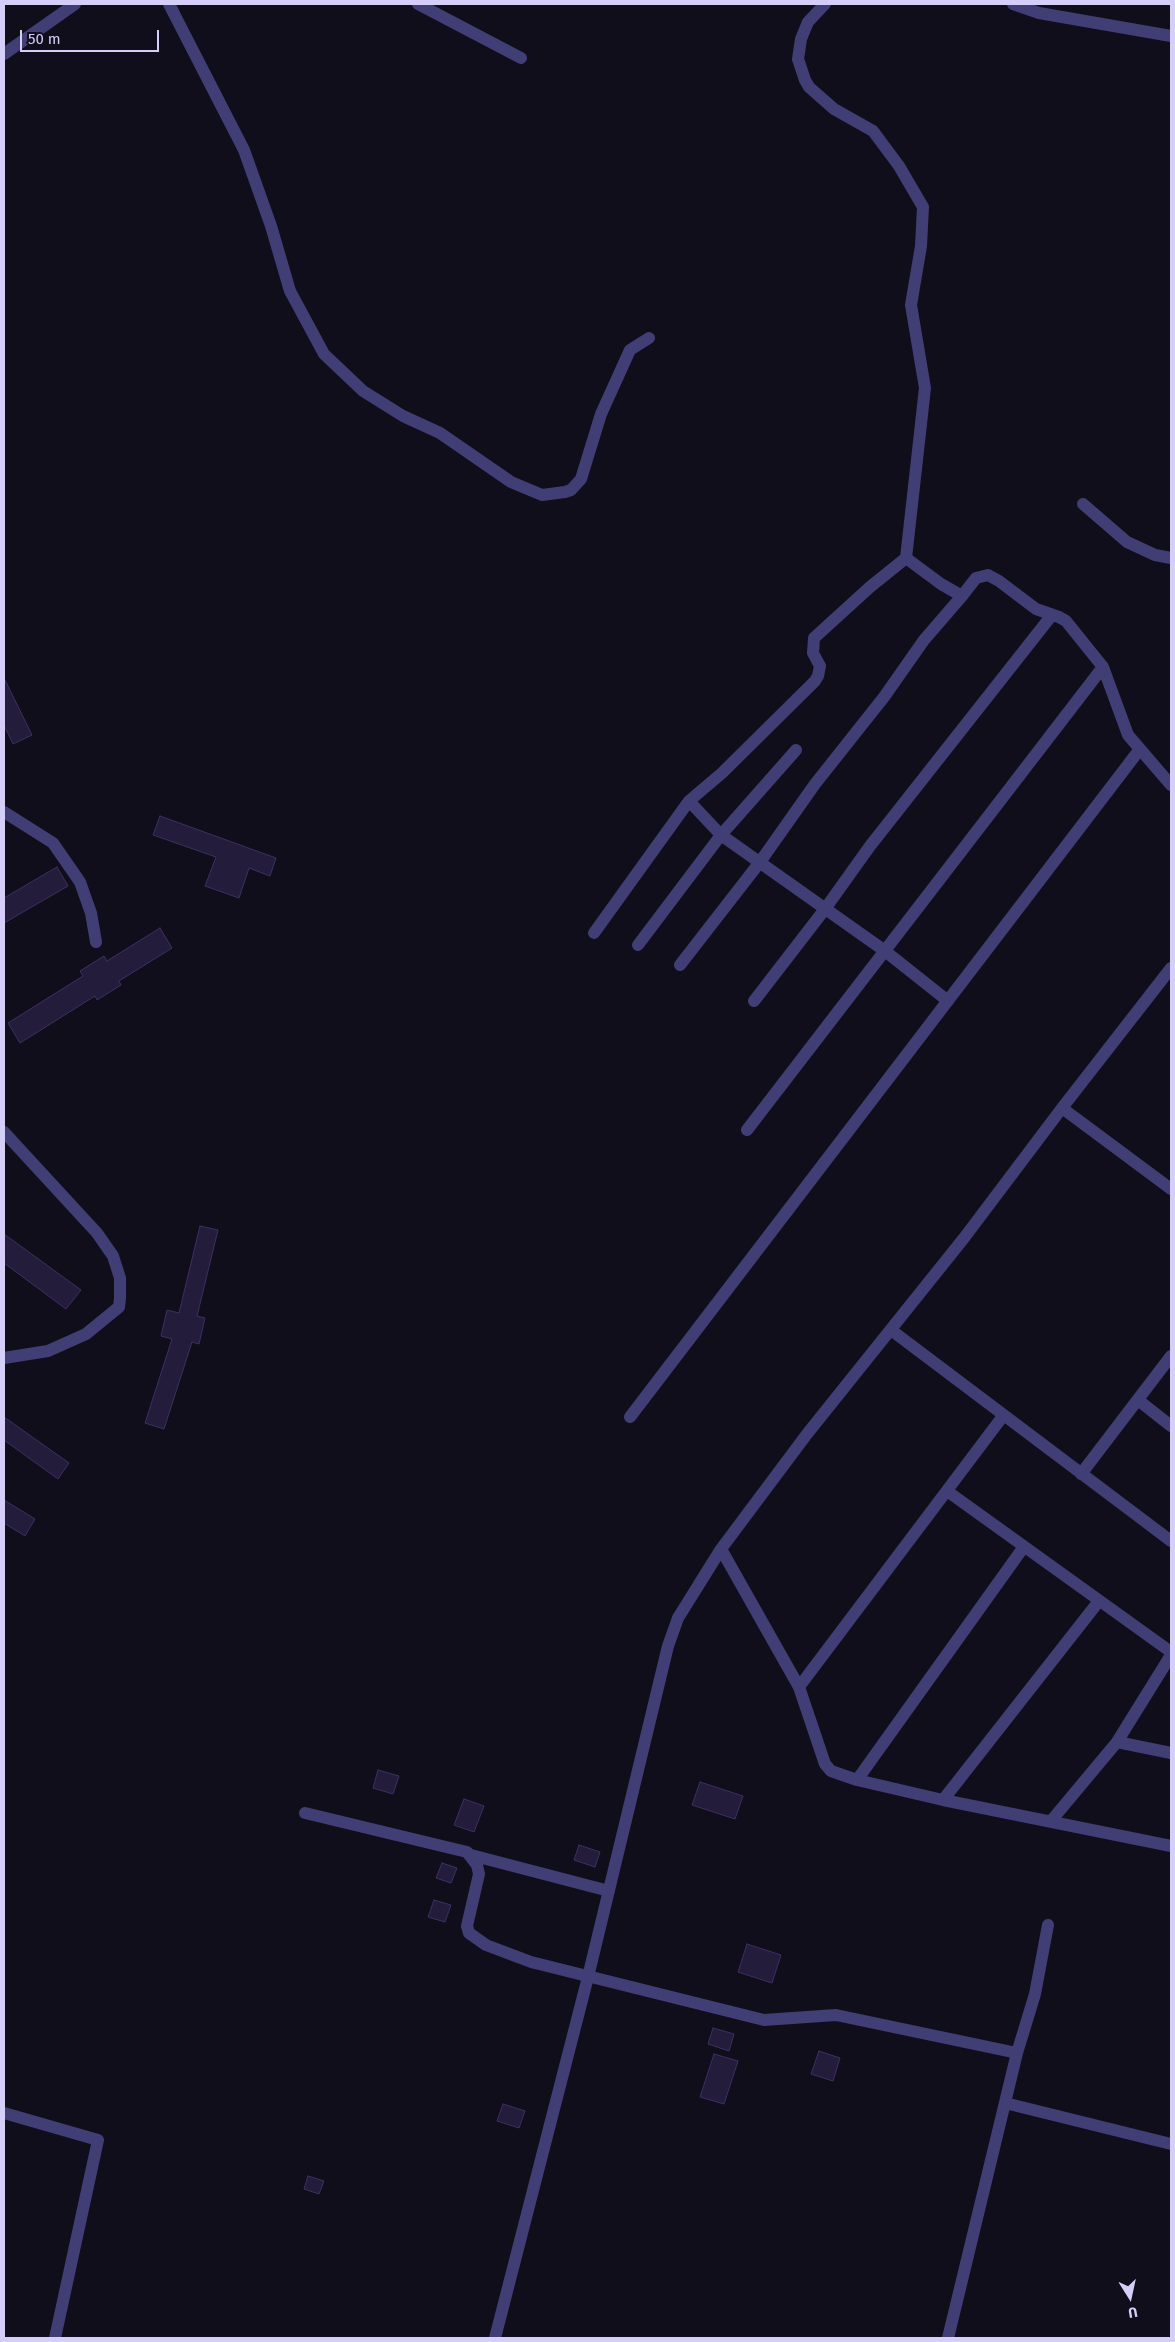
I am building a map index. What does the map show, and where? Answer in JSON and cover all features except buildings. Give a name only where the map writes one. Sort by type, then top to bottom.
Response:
[{"type":"street","points":[[4,54],[75,4]]},
{"type":"street","points":[[169,4],[244,150],[271,226],[290,291],[324,354],[363,391],[403,416],[440,433],[512,482],[542,495],[565,492],[571,490],[581,479],[601,414],[630,350],[649,338]]},
{"type":"street","points":[[418,4],[521,58]]},
{"type":"street","points":[[594,933],[689,801],[749,748],[815,681],[820,666],[813,653],[814,638],[906,558],[925,388],[911,305],[920,246],[923,207],[899,166],[873,131],[834,109],[809,87],[798,59],[801,38],[808,22],[825,4]]},
{"type":"street","points":[[1013,4],[1038,13],[1171,36]]},
{"type":"street","points":[[1084,504],[1127,542],[1155,555],[1171,558]]},
{"type":"street","points":[[906,558],[941,584],[962,596]]},
{"type":"street","points":[[680,965],[760,862],[815,784],[884,696],[924,640],[976,578],[988,575],[1036,609],[1066,621],[1103,667],[1128,736],[1171,785]]},
{"type":"street","points":[[754,1001],[825,909],[870,846],[1052,615]]},
{"type":"street","points":[[747,1130],[1103,667]]},
{"type":"street","points":[[630,1417],[1140,749]]},
{"type":"street","points":[[638,945],[721,835],[796,750]]},
{"type":"street","points":[[689,801],[721,835],[885,951],[948,1001]]},
{"type":"street","points":[[4,812],[53,844],[80,882],[91,913],[96,942]]},
{"type":"street","points":[[495,2338],[588,1977],[668,1646],[678,1618],[720,1549],[807,1434],[964,1238],[1171,968]]},
{"type":"street","points":[[1062,1108],[1171,1189]]},
{"type":"street","points":[[4,1132],[97,1233],[113,1256],[120,1278],[119,1307],[86,1334],[48,1351],[4,1358]]},
{"type":"street","points":[[891,1330],[1171,1541]]},
{"type":"street","points":[[1081,1474],[1171,1356]]},
{"type":"street","points":[[1138,1400],[1171,1426]]},
{"type":"street","points":[[799,1687],[1003,1416]]},
{"type":"street","points":[[947,1491],[1171,1654],[1117,1742],[1051,1821]]},
{"type":"street","points":[[857,1780],[1023,1548]]},
{"type":"street","points":[[720,1549],[799,1687],[827,1768],[836,1774],[943,1800],[1171,1846]]},
{"type":"street","points":[[943,1800],[1099,1601]]},
{"type":"street","points":[[1117,1742],[1171,1753]]},
{"type":"street","points":[[305,1813],[467,1852],[471,1855],[609,1891]]},
{"type":"street","points":[[471,1855],[477,1865],[479,1874],[467,1926],[470,1935],[486,1945],[531,1962],[764,2020],[836,2015],[1017,2053]]},
{"type":"street","points":[[948,2338],[1017,2053],[1035,1994],[1048,1925]]},
{"type":"street","points":[[1005,2103],[1171,2144]]},
{"type":"street","points":[[4,2113],[98,2140],[55,2338]]}]
